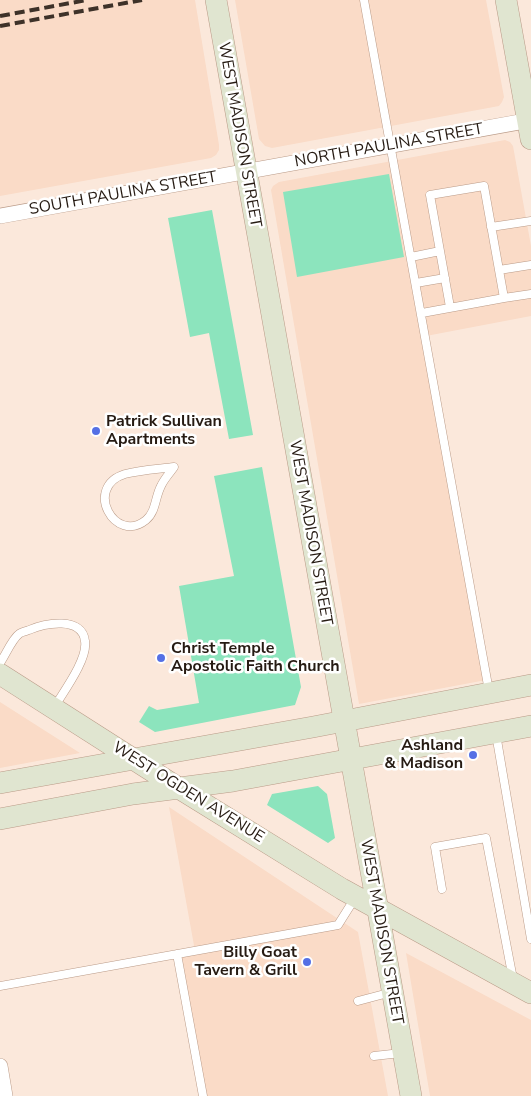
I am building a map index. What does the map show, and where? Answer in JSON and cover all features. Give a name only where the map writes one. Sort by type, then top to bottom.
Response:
[{"type":"main road","name":"WEST MADISON STREET","points":[[216,0],[411,1096]]},
{"type":"main road","points":[[506,0],[530,126]]},
{"type":"main road","name":"WEST OGDEN AVENUE","points":[[0,674],[177,787],[377,909],[522,988]]},
{"type":"main road","points":[[0,783],[531,685]]},
{"type":"main road","points":[[0,819],[132,794],[233,781],[531,726]]},
{"type":"street","name":"NORTH PAULINA STREET","points":[[246,171],[391,145],[530,126]]},
{"type":"street","name":"SOUTH PAULINA STREET","points":[[0,216],[246,171]]},
{"type":"street","points":[[0,1066],[5,1096]]},
{"type":"lane","points":[[364,0],[410,257],[422,312],[489,693]]},
{"type":"lane","points":[[450,307],[430,195],[484,186],[504,298]]},
{"type":"lane","points":[[491,228],[531,221]]},
{"type":"lane","points":[[410,257],[440,251]]},
{"type":"lane","points":[[499,270],[531,265]]},
{"type":"lane","points":[[416,283],[445,278]]},
{"type":"lane","points":[[422,312],[531,294]]},
{"type":"lane","points":[[174,467],[162,483],[151,514],[145,521],[136,525],[126,526],[117,522],[109,515],[104,493],[110,482],[124,475],[174,467]]},
{"type":"lane","points":[[0,663],[19,634],[41,625],[49,624],[65,623],[78,628],[85,640],[84,650],[76,672],[54,708]]},
{"type":"lane","points":[[496,733],[531,939]]},
{"type":"lane","points":[[442,889],[435,847],[486,838],[522,988]]},
{"type":"lane","points":[[0,986],[338,925],[356,896]]},
{"type":"lane","points":[[177,954],[203,1096]]},
{"type":"lane","points":[[358,1001],[392,992]]},
{"type":"lane","points":[[374,1056],[403,1053]]},
{"type":"shaded area","points":[[0,0],[195,0],[219,145],[216,155],[211,158],[0,196]]},
{"type":"shaded area","points":[[235,0],[486,0],[504,97],[499,106],[272,148],[265,146],[259,139]]},
{"type":"shaded area","points":[[505,140],[513,146],[531,246],[531,316],[426,336],[486,680],[359,704],[271,190],[279,182]]},
{"type":"shaded area","points":[[0,702],[80,753],[0,768]]},
{"type":"shaded area","points":[[169,807],[358,932],[388,1096],[203,1096],[177,954],[195,951]]},
{"type":"shaded area","points":[[406,953],[531,1020],[531,1096],[430,1096]]},
{"type":"green space","points":[[389,174],[404,257],[297,277],[283,192]]},
{"type":"green space","points":[[212,210],[253,435],[229,439],[209,333],[190,337],[168,218]]},
{"type":"green space","points":[[262,467],[301,687],[295,705],[155,732],[139,722],[149,706],[157,710],[199,703],[179,586],[234,576],[214,476]]},
{"type":"green space","points":[[318,786],[327,794],[335,838],[328,843],[267,805],[272,794]]},
{"type":"railway","points":[[0,16],[87,0]]},
{"type":"railway","points":[[0,26],[142,0]]},
{"type":"place","name":"Patrick Sullivan Apartments","points":[[96,431]]},
{"type":"place","name":"Christ Temple Apostolic Faith Church","points":[[161,658]]},
{"type":"place","name":"Ashland & Madison","points":[[473,755]]},
{"type":"place","name":"Billy Goat Tavern & Grill","points":[[307,962]]}]
